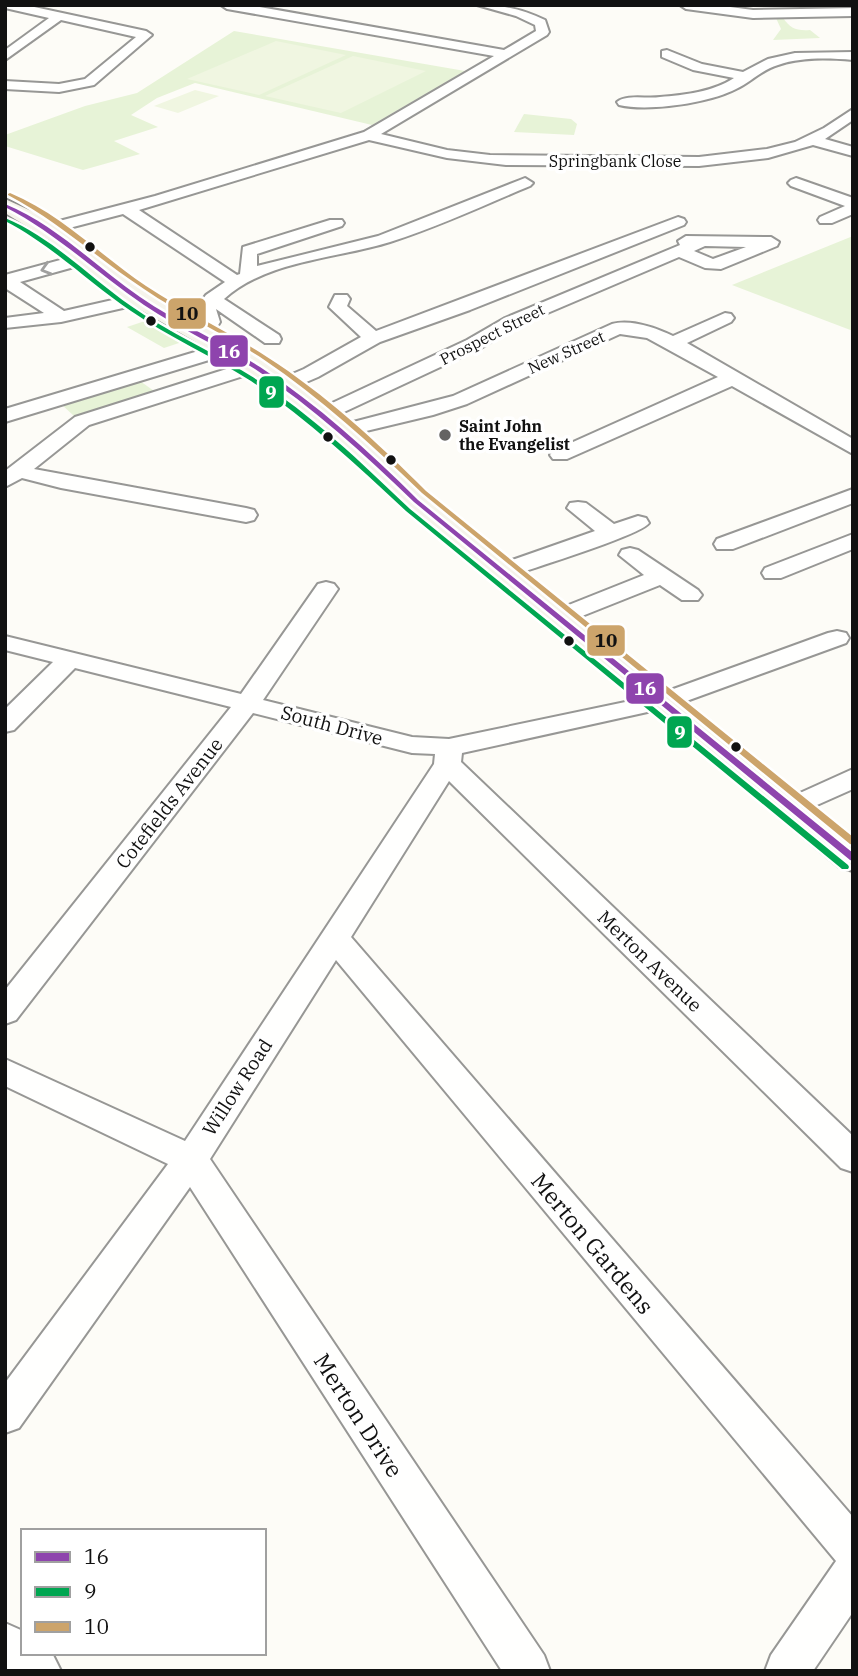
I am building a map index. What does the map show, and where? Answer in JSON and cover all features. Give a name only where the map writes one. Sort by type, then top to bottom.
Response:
[{"type":"main road","points":[[5,205],[50,228],[139,299],[283,385],[372,457],[416,501],[853,858]]},
{"type":"street","points":[[5,85],[60,88],[89,82],[146,37],[141,32],[7,5]]},
{"type":"street","points":[[227,5],[507,54]]},
{"type":"street","points":[[50,228],[127,209],[369,135],[543,32],[541,23],[520,13],[483,5]]},
{"type":"street","points":[[686,5],[752,15],[853,12]]},
{"type":"street","points":[[5,56],[59,16]]},
{"type":"street","points":[[634,106],[729,87],[761,66],[783,59],[814,55],[853,56]]},
{"type":"street","points":[[665,57],[698,68],[747,77]]},
{"type":"street","name":"Springbank Close","points":[[369,135],[438,153],[474,158],[601,162],[726,159],[786,149],[813,140],[833,130],[853,113]]},
{"type":"street","points":[[813,140],[853,152]]},
{"type":"street","points":[[814,190],[840,182]]},
{"type":"street","points":[[203,336],[211,322],[206,307],[217,293],[272,266],[384,239],[525,183]]},
{"type":"street","points":[[796,183],[853,206]]},
{"type":"street","points":[[826,220],[853,206]]},
{"type":"street","points":[[127,209],[243,280]]},
{"type":"street","points":[[283,385],[312,373],[373,338],[464,306],[678,222]]},
{"type":"street","points":[[243,280],[249,251],[336,223]]},
{"type":"street","points":[[627,240],[771,242],[721,264],[711,264],[679,251]]},
{"type":"street","name":"Prospect Street","points":[[332,423],[510,322],[703,241]]},
{"type":"street","points":[[6,280],[86,258]]},
{"type":"street","points":[[6,280],[61,317]]},
{"type":"street","points":[[5,323],[61,317],[139,299]]},
{"type":"street","points":[[212,299],[273,335]]},
{"type":"street","points":[[341,299],[338,307],[373,338]]},
{"type":"street","points":[[673,343],[726,318]]},
{"type":"street","name":"New Street","points":[[332,423],[426,411],[460,400],[618,328],[651,333],[673,343],[853,448]]},
{"type":"street","points":[[5,416],[124,379],[162,371],[225,349]]},
{"type":"street","points":[[12,476],[82,421],[255,366]]},
{"type":"street","points":[[560,455],[733,378]]},
{"type":"street","points":[[12,476],[246,514]]},
{"type":"street","points":[[725,544],[853,495]]},
{"type":"street","points":[[578,508],[612,533]]},
{"type":"street","points":[[503,571],[638,523]]},
{"type":"street","points":[[773,573],[853,541]]},
{"type":"street","points":[[630,555],[690,595]]},
{"type":"street","points":[[559,617],[662,576]]},
{"type":"street","name":"Cotefields Avenue","points":[[5,1012],[248,703],[326,589]]},
{"type":"street","name":"South Drive","points":[[5,643],[448,755],[661,702],[837,638]]},
{"type":"street","points":[[5,724],[69,659]]},
{"type":"street","name":"Willow Road","points":[[5,1415],[191,1159],[448,755]]},
{"type":"street","name":"Merton Avenue","points":[[448,755],[853,1158]]},
{"type":"street","points":[[790,808],[853,778]]},
{"type":"street","name":"Merton Gardens","points":[[334,937],[853,1549]]},
{"type":"street","points":[[5,1072],[191,1159]]},
{"type":"street","name":"Merton Drive","points":[[191,1159],[528,1671]]},
{"type":"street","points":[[787,1671],[853,1574]]},
{"type":"street","points":[[5,1645],[39,1671]]},
{"type":"green space","points":[[776,18],[783,18],[794,28],[810,30],[820,38],[773,40],[781,29]]},
{"type":"green space","points":[[234,31],[465,71],[372,125],[195,83],[157,98],[131,115],[158,127],[114,141],[140,154],[83,170],[5,146],[5,135],[85,106],[137,93]]},
{"type":"green space","points":[[276,41],[346,55],[259,95],[187,79]]},
{"type":"green space","points":[[353,56],[426,71],[341,113],[265,96]]},
{"type":"green space","points":[[195,90],[219,96],[178,113],[154,106]]},
{"type":"green space","points":[[524,114],[571,119],[577,124],[574,135],[514,132]]},
{"type":"green space","points":[[853,236],[853,331],[732,285]]},
{"type":"green space","points":[[145,321],[182,342],[164,348],[127,327]]},
{"type":"green space","points":[[140,381],[154,391],[74,416],[60,403]]},
{"type":"transit line","name":"10","points":[[10,194],[46,214],[145,288],[265,358],[307,388],[367,438],[424,492],[853,842]]},
{"type":"transit line","name":"16","points":[[5,205],[57,236],[150,307],[241,358],[299,397],[359,447],[416,501],[853,858]]},
{"type":"transit line","name":"9","points":[[5,219],[54,249],[130,308],[235,369],[292,407],[408,510],[845,867]]},
{"type":"place","name":"Saint John the Evangelist","points":[[445,435]]}]
